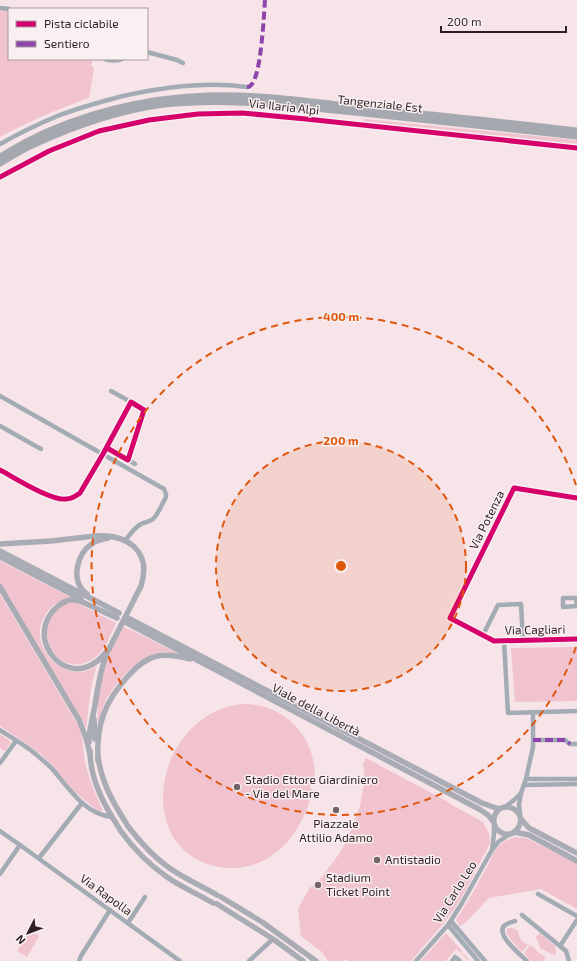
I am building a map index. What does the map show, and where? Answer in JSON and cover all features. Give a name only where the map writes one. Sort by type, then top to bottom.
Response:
[{"type":"highway","name":"Tangenziale Est","points":[[0,157],[26,142],[62,126],[111,110],[168,99],[206,96],[243,96],[296,100],[577,130]]},
{"type":"highway","name":"Tangenziale Est","points":[[0,163],[30,146],[59,133],[88,123],[134,110],[164,104],[199,102],[241,101],[297,106],[577,136]]},
{"type":"main road","points":[[0,544],[51,541],[95,536],[116,537],[133,546],[144,564],[145,571],[142,586],[109,649],[101,669],[89,736],[90,754]]},
{"type":"main road","points":[[116,537],[101,539],[92,544],[80,557],[77,576],[82,590],[118,616]]},
{"type":"main road","points":[[0,551],[118,616]]},
{"type":"main road","points":[[0,557],[118,616]]},
{"type":"main road","points":[[0,587],[79,720],[86,738],[94,780],[102,800],[133,847],[141,856],[167,877],[273,939],[303,961]]},
{"type":"main road","points":[[109,649],[90,666],[78,669],[64,665],[55,660],[45,645],[45,623],[54,609],[60,604],[71,600],[80,601],[118,616]]},
{"type":"main road","name":"Viale della Libertà","points":[[498,809],[482,804],[126,620],[200,662],[479,809],[488,815],[494,823],[496,830],[500,833],[529,835],[577,861]]},
{"type":"main road","points":[[98,760],[98,734],[104,711],[114,692],[142,662],[162,655],[176,656],[200,662]]},
{"type":"main road","points":[[95,705],[94,723],[98,760],[102,777],[114,805],[126,824],[145,847],[170,869],[219,896],[278,933],[316,961]]},
{"type":"main road","points":[[94,780],[102,777]]},
{"type":"main road","points":[[494,823],[495,813],[498,809],[505,807],[514,808],[525,824],[532,830],[577,853]]},
{"type":"main road","points":[[512,833],[519,827],[520,817]]},
{"type":"main road","points":[[120,829],[120,823],[123,822],[126,824]]},
{"type":"main road","points":[[215,904],[220,904],[222,901],[219,896]]},
{"type":"main road","points":[[273,939],[278,933]]},
{"type":"street","points":[[148,52],[183,63]]},
{"type":"street","points":[[108,60],[120,60]]},
{"type":"street","points":[[0,144],[62,114],[93,103],[143,92],[187,86],[211,84],[247,87]]},
{"type":"street","name":"Via Ilaria Alpi","points":[[0,177],[49,151],[99,131],[149,120],[198,114],[242,113],[577,148]]},
{"type":"street","points":[[111,391],[144,410],[128,460]]},
{"type":"street","points":[[0,396],[164,489],[166,497],[153,518],[139,525],[130,533],[126,541]]},
{"type":"street","points":[[0,470],[51,497],[68,499],[75,497],[80,493],[104,454],[131,402]]},
{"type":"street","points":[[0,426],[41,449]]},
{"type":"street","points":[[107,448],[135,464]]},
{"type":"street","name":"Via Potenza","points":[[450,618],[514,488],[577,498]]},
{"type":"street","points":[[483,635],[498,605],[521,604],[523,640]]},
{"type":"street","name":"Via Cagliari","points":[[450,618],[494,641],[577,639]]},
{"type":"street","points":[[504,641],[508,713],[577,711]]},
{"type":"street","points":[[520,817],[521,793],[533,747],[533,712]]},
{"type":"street","points":[[0,730],[38,756],[53,770],[73,795],[82,803],[95,812],[104,816],[112,817]]},
{"type":"street","points":[[533,740],[565,740],[570,744],[577,744]]},
{"type":"street","points":[[0,763],[16,741]]},
{"type":"street","points":[[525,782],[577,779]]},
{"type":"street","points":[[525,782],[577,784]]},
{"type":"street","points":[[505,807],[521,793]]},
{"type":"street","points":[[39,858],[82,803]]},
{"type":"street","name":"Via Carlo Leo","points":[[492,850],[494,823]]},
{"type":"street","name":"Via Rapolla","points":[[0,831],[180,961]]},
{"type":"street","name":"Via Carlo Leo","points":[[416,961],[449,923],[466,898],[492,850],[498,842],[512,833]]},
{"type":"street","points":[[0,874],[20,845]]},
{"type":"street","points":[[538,894],[577,916]]},
{"type":"street","points":[[128,923],[145,897]]},
{"type":"street","points":[[79,961],[110,910]]},
{"type":"street","points":[[522,915],[566,951],[569,961]]},
{"type":"street","points":[[560,946],[577,920]]},
{"type":"street","points":[[515,921],[505,925],[503,928],[503,934],[505,939],[527,961]]},
{"type":"street","points":[[449,923],[476,958],[485,961]]},
{"type":"street","points":[[249,961],[273,939]]},
{"type":"street","points":[[452,961],[455,957],[460,961]]},
{"type":"shaded area","points":[[0,10],[8,11],[8,60],[93,60],[91,66],[94,68],[89,98],[66,106],[0,137]]},
{"type":"shaded area","points":[[364,119],[577,140],[577,146],[363,123]]},
{"type":"shaded area","points":[[0,561],[72,598],[58,602],[47,613],[42,620],[40,628],[41,641],[51,659],[58,666],[77,672],[87,671],[97,666],[91,690],[86,730],[84,723],[0,583]]},
{"type":"shaded area","points":[[0,594],[79,727],[82,737],[86,767],[102,811],[99,812],[72,790],[44,757],[0,726]]},
{"type":"shaded area","points":[[69,602],[75,602],[116,623],[107,643],[102,650],[94,658],[87,662],[75,664],[64,661],[55,654],[50,644],[47,633],[49,621],[56,610]]},
{"type":"shaded area","points":[[123,627],[179,654],[165,652],[157,653],[150,655],[135,665],[110,693],[103,706],[98,726],[99,693],[106,661]]},
{"type":"shaded area","points":[[577,647],[577,701],[515,702],[511,648]]},
{"type":"shaded area","name":"Stadio Ettore Giardiniero - Via del Mare","points":[[241,704],[257,705],[272,710],[285,717],[297,727],[305,739],[311,753],[314,769],[314,785],[310,784],[310,788],[313,790],[304,816],[294,833],[281,848],[263,861],[250,866],[224,868],[199,860],[178,844],[174,839],[166,821],[163,795],[166,775],[172,756],[191,729],[213,713]]},
{"type":"shaded area","points":[[0,734],[11,742],[5,751],[0,748]]},
{"type":"shaded area","name":"Antistadio","points":[[366,758],[483,822],[489,834],[490,842],[487,849],[455,908],[411,961],[348,961],[345,959],[343,961],[328,961],[322,952],[301,936],[298,909],[309,889],[322,877],[346,842],[360,806],[364,783],[363,764]]},
{"type":"shaded area","points":[[516,837],[526,838],[577,863],[577,909],[541,889],[489,898],[465,923],[460,926],[456,920],[474,891],[497,848],[505,841]]},
{"type":"shaded area","points":[[508,928],[517,930],[522,942],[528,944],[522,952],[510,939],[506,931]]},
{"type":"shaded area","points":[[29,930],[39,936],[27,957],[17,951]]},
{"type":"shaded area","points":[[446,933],[462,951],[461,952],[469,959],[466,961],[467,959],[456,949],[446,961],[421,961]]},
{"type":"shaded area","points":[[540,933],[555,946],[556,954],[554,955],[540,948],[538,941],[535,938]]},
{"type":"shaded area","points":[[530,945],[546,957],[543,961],[531,961],[524,953]]},
{"type":"marked path","points":[[247,87],[254,81],[257,72],[263,32],[265,0]]},
{"type":"marked path","points":[[533,740],[565,740],[570,744]]},
{"type":"cycle path","points":[[0,177],[49,151],[99,131],[149,120],[198,114],[242,113],[577,148]]},
{"type":"cycle path","points":[[0,470],[42,493],[59,499],[72,498],[80,493],[131,402],[144,410],[128,460],[107,448]]},
{"type":"cycle path","points":[[577,498],[514,488],[450,618],[494,641],[577,639]]},
{"type":"place","name":"Stadio Ettore Giardiniero - Via del Mare","points":[[237,787]]},
{"type":"place","name":"Piazzale Attilio Adamo","points":[[336,810]]},
{"type":"place","name":"Antistadio","points":[[377,860]]},
{"type":"place","name":"Stadium Ticket Point","points":[[318,885]]}]
